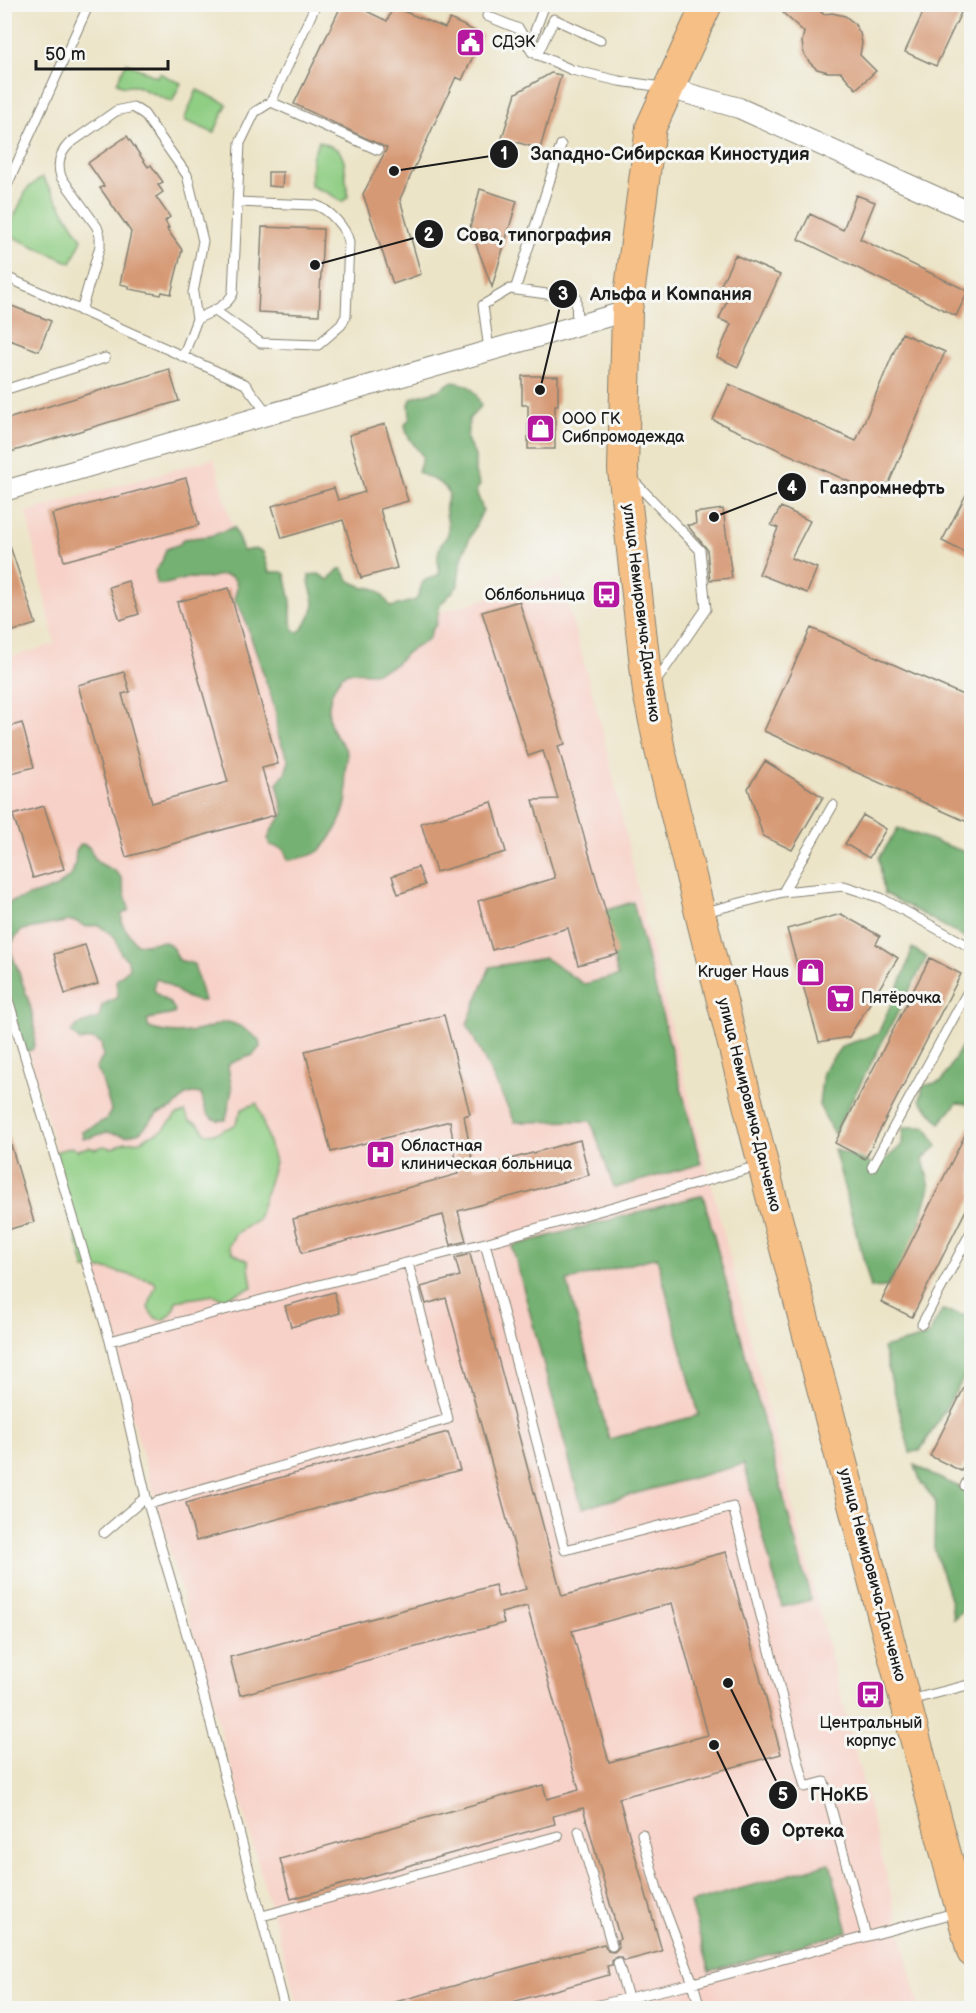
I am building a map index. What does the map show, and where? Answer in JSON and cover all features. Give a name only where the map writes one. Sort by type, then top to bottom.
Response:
[{"type":"main road","name":"улица Немировича-Данченко","points":[[707,4],[651,127],[627,310],[623,470],[648,692],[660,750],[764,1165],[972,1952]]},
{"type":"street","points":[[668,88],[739,108],[972,213]]},
{"type":"street","points":[[4,491],[627,310]]},
{"type":"lane","points":[[4,192],[89,4]]},
{"type":"lane","points":[[197,319],[224,305],[233,293],[240,143],[255,112],[271,102],[315,4]]},
{"type":"lane","points":[[529,47],[545,4]]},
{"type":"lane","points":[[487,16],[519,29],[532,52],[572,70],[619,81],[668,88]]},
{"type":"lane","points":[[537,55],[554,19],[600,40]]},
{"type":"lane","points":[[271,102],[378,150]]},
{"type":"lane","points":[[81,311],[100,246],[100,236],[97,227],[61,177],[58,167],[60,158],[63,150],[69,144],[116,111],[133,107],[144,114],[187,175],[203,241],[193,293],[197,319],[183,357]]},
{"type":"lane","points":[[515,290],[561,145]]},
{"type":"lane","points":[[214,310],[261,342],[295,345],[318,345],[341,325],[346,316],[349,242],[345,231],[327,211],[315,205],[237,202]]},
{"type":"lane","points":[[4,276],[244,384],[268,414]]},
{"type":"lane","points":[[489,351],[483,305],[510,289],[576,298],[577,325]]},
{"type":"lane","points":[[4,390],[105,358]]},
{"type":"lane","points":[[623,470],[700,550],[706,609],[648,692]]},
{"type":"lane","points":[[783,892],[832,805]]},
{"type":"lane","points":[[700,913],[783,892],[844,886],[881,898],[972,948]]},
{"type":"lane","points":[[872,1167],[972,984]]},
{"type":"lane","points":[[4,986],[110,1341],[146,1497],[193,1655],[285,2008]]},
{"type":"lane","points":[[110,1341],[485,1243],[764,1165]]},
{"type":"lane","points":[[922,1324],[972,1230]]},
{"type":"lane","points":[[485,1243],[565,1550],[733,1507],[805,1787],[824,1782],[866,1936]]},
{"type":"lane","points":[[156,1502],[448,1419],[408,1263]]},
{"type":"lane","points":[[964,1486],[972,1472]]},
{"type":"lane","points":[[104,1533],[146,1497]]},
{"type":"lane","points":[[905,1702],[972,1684]]},
{"type":"lane","points":[[579,1831],[612,1947]]},
{"type":"lane","points":[[642,1834],[657,1888],[693,1983],[700,2008]]},
{"type":"lane","points":[[262,1916],[558,1836]]},
{"type":"lane","points":[[586,2008],[693,1983],[960,1911]]},
{"type":"lane","points":[[618,1963],[628,1998]]},
{"type":"shaded area","name":"Областная клиническая больница","points":[[214,458],[270,664],[560,576],[603,732],[649,938],[920,2008],[299,2008],[5,969],[4,659],[55,644],[26,512]]},
{"type":"green space","points":[[126,63],[157,77],[159,73],[181,83],[172,102],[136,86],[124,86],[117,83]]},
{"type":"green space","points":[[197,90],[227,104],[214,133],[184,120]]},
{"type":"green space","points":[[319,141],[339,150],[344,161],[348,197],[342,202],[311,186],[312,158]]},
{"type":"green space","points":[[42,177],[82,239],[71,263],[6,234],[27,189]]},
{"type":"green space","points":[[451,382],[471,388],[481,406],[469,419],[467,439],[475,456],[475,473],[480,485],[476,491],[483,510],[460,564],[458,586],[440,605],[436,625],[428,640],[409,651],[393,666],[374,673],[347,672],[336,685],[330,701],[329,719],[335,735],[347,754],[345,775],[347,791],[342,817],[334,833],[319,851],[288,860],[284,849],[270,845],[268,839],[273,827],[284,814],[277,783],[285,773],[289,761],[277,733],[276,714],[271,696],[243,614],[234,599],[237,585],[235,580],[222,575],[157,584],[155,571],[166,549],[180,544],[183,539],[210,536],[234,527],[243,551],[261,550],[269,572],[285,574],[294,631],[298,632],[303,628],[314,604],[309,575],[319,574],[328,580],[339,569],[342,569],[351,581],[364,588],[377,590],[391,607],[416,600],[423,582],[440,572],[438,556],[441,544],[448,534],[446,508],[449,495],[440,483],[418,472],[423,457],[409,437],[405,424],[410,418],[409,404],[412,398],[439,390]]},
{"type":"green space","points":[[898,828],[971,854],[971,941],[884,893],[879,858]]},
{"type":"green space","points":[[81,844],[89,847],[98,862],[120,876],[129,908],[122,914],[122,924],[136,944],[166,942],[179,960],[194,964],[204,1001],[190,999],[156,979],[154,985],[157,994],[173,1006],[175,1011],[174,1014],[149,1019],[147,1021],[149,1028],[169,1032],[197,1031],[226,1022],[240,1026],[259,1040],[260,1047],[253,1055],[228,1066],[232,1090],[226,1120],[210,1117],[201,1094],[193,1093],[186,1095],[173,1108],[157,1114],[140,1132],[126,1136],[107,1132],[83,1138],[82,1132],[107,1119],[111,1110],[96,1068],[103,1057],[101,1043],[93,1039],[80,1041],[71,1032],[78,1025],[99,1018],[102,1005],[118,997],[116,981],[129,968],[128,960],[121,954],[115,937],[98,925],[86,927],[70,921],[23,930],[13,941],[12,954],[35,1029],[33,1049],[25,1053],[5,989],[4,904],[57,887],[72,874],[76,850]]},
{"type":"green space","points":[[633,902],[701,1164],[614,1188],[591,1121],[515,1122],[467,1024],[490,967],[545,958],[584,984],[618,976],[603,911]]},
{"type":"green space","points":[[912,948],[927,957],[834,1134],[819,1105],[823,1071],[842,1046],[878,1034],[906,969]]},
{"type":"green space","points":[[971,1030],[971,1104],[957,1103],[940,1123],[920,1100],[923,1086],[942,1081]]},
{"type":"green space","points":[[257,1103],[275,1162],[258,1219],[235,1234],[229,1246],[232,1252],[248,1261],[252,1287],[223,1299],[214,1295],[176,1301],[175,1308],[169,1317],[160,1320],[148,1308],[156,1284],[153,1281],[106,1269],[85,1269],[52,1153],[71,1147],[77,1150],[104,1146],[112,1148],[125,1142],[141,1141],[163,1130],[176,1115],[185,1112],[190,1121],[200,1125],[206,1134],[216,1133],[235,1125],[242,1109]]},
{"type":"green space","points":[[903,1127],[926,1127],[937,1146],[923,1159],[930,1187],[913,1246],[887,1287],[871,1288],[834,1149],[878,1166],[902,1145]]},
{"type":"green space","points":[[703,1195],[811,1600],[782,1607],[744,1464],[582,1508],[512,1246]],"holes":[[[657,1257],[699,1415],[609,1439],[567,1281]]]},
{"type":"green space","points":[[942,1310],[971,1317],[971,1366],[920,1451],[910,1452],[883,1348],[928,1336]]},
{"type":"green space","points":[[915,1465],[969,1491],[971,1487],[971,1603],[953,1619],[951,1602],[934,1548],[935,1500],[921,1483]]},
{"type":"green space","points":[[830,1863],[848,1932],[710,1971],[690,1903]]},
{"type":"building","points":[[342,4],[352,4],[387,21],[393,7],[445,28],[450,19],[483,35],[462,80],[456,77],[400,199],[421,274],[393,284],[363,194],[387,148],[294,104]]},
{"type":"building","points":[[792,4],[813,4],[823,14],[832,13],[845,16],[854,23],[860,33],[862,43],[860,55],[876,71],[856,89],[841,72],[817,69],[804,54],[802,42],[804,32],[783,13]]},
{"type":"building","points":[[927,4],[965,4],[936,66],[905,52]]},
{"type":"building","points":[[551,73],[561,75],[540,149],[502,138],[516,93]]},
{"type":"building","points":[[127,136],[148,167],[151,165],[163,182],[158,185],[163,192],[156,197],[170,217],[165,221],[169,228],[167,229],[182,250],[171,294],[162,292],[161,295],[129,289],[129,286],[120,284],[131,232],[100,188],[104,186],[88,163]]},
{"type":"building","points":[[268,172],[283,172],[282,187],[268,186]]},
{"type":"building","points":[[480,189],[517,201],[492,287],[470,228]]},
{"type":"building","points":[[856,195],[875,202],[860,239],[968,291],[956,316],[798,239],[810,214],[843,230]]},
{"type":"building","points":[[262,227],[323,229],[319,315],[258,312]]},
{"type":"building","points":[[735,255],[780,275],[738,367],[717,357],[731,324],[719,319],[730,294],[719,289]]},
{"type":"building","points":[[4,303],[51,321],[39,351],[4,338]]},
{"type":"building","points":[[902,333],[945,352],[883,497],[713,420],[729,384],[856,441]]},
{"type":"building","points":[[169,369],[179,401],[4,454],[4,420]]},
{"type":"building","points":[[522,376],[558,376],[558,405],[555,405],[555,449],[528,449],[528,405],[522,405]]},
{"type":"building","points":[[385,424],[408,501],[380,509],[397,568],[361,578],[343,520],[282,538],[272,506],[334,488],[338,500],[365,492],[349,435]]},
{"type":"building","points":[[186,478],[199,525],[64,561],[52,514]]},
{"type":"building","points":[[972,483],[972,556],[942,541]]},
{"type":"building","points":[[781,507],[810,521],[791,558],[817,568],[807,593],[759,574],[778,528],[771,525]]},
{"type":"building","points":[[723,509],[732,578],[710,580],[707,549],[687,525],[696,524],[695,513]]},
{"type":"building","points":[[4,540],[8,540],[36,624],[4,634]]},
{"type":"building","points":[[128,581],[139,614],[120,620],[109,587]]},
{"type":"building","points":[[229,588],[278,764],[262,768],[275,815],[126,857],[78,685],[124,672],[130,692],[122,694],[152,803],[228,782],[177,602]]},
{"type":"building","points":[[519,601],[565,744],[558,746],[618,954],[578,965],[568,928],[492,950],[478,901],[555,878],[533,800],[558,799],[543,751],[528,756],[482,612]]},
{"type":"building","points":[[811,628],[972,699],[972,824],[764,731]]},
{"type":"building","points":[[22,723],[34,767],[4,775],[4,728]]},
{"type":"building","points":[[765,761],[823,797],[792,850],[763,836],[748,788]]},
{"type":"building","points":[[492,802],[506,852],[436,872],[421,823]]},
{"type":"building","points":[[44,806],[64,869],[33,878],[13,815]]},
{"type":"building","points":[[863,815],[886,829],[869,858],[845,844]]},
{"type":"building","points":[[418,867],[425,885],[398,894],[392,876]]},
{"type":"building","name":"Пятёрочка","points":[[841,914],[880,936],[876,944],[898,958],[849,1037],[819,1042],[787,929]]},
{"type":"building","points":[[85,945],[98,984],[65,994],[54,954]]},
{"type":"building","points":[[930,958],[961,974],[865,1159],[835,1143]]},
{"type":"building","points":[[444,1015],[470,1114],[464,1116],[474,1169],[580,1140],[589,1175],[458,1211],[466,1241],[451,1245],[443,1215],[302,1253],[293,1219],[458,1174],[450,1121],[331,1152],[305,1051]]},
{"type":"building","points":[[972,1121],[972,1198],[912,1317],[881,1302]]},
{"type":"building","points":[[4,1135],[8,1135],[34,1222],[4,1231]]},
{"type":"building","points":[[470,1254],[562,1596],[726,1552],[781,1754],[619,1798],[662,1951],[625,1961],[616,1957],[612,1965],[607,1966],[609,1975],[491,2008],[389,2008],[388,2004],[604,1944],[608,1951],[614,1952],[619,1947],[617,1940],[620,1939],[583,1808],[553,1816],[555,1824],[291,1899],[280,1859],[543,1785],[547,1799],[579,1790],[527,1606],[501,1613],[504,1623],[240,1695],[230,1657],[495,1585],[498,1597],[526,1589],[446,1298],[426,1304],[421,1287],[460,1276],[455,1258]],"holes":[[[672,1603],[708,1735],[609,1762],[572,1631]]]},
{"type":"building","points":[[334,1292],[340,1313],[291,1327],[285,1306]]},
{"type":"building","points":[[972,1372],[972,1450],[961,1471],[930,1456]]},
{"type":"building","points":[[448,1432],[460,1470],[196,1541],[186,1503]]},
{"type":"place","name":"СДЭК","points":[[471,42]]},
{"type":"place","name":"Западно-Сибирская Киностудия","points":[[394,171]]},
{"type":"place","name":"Сова, типография","points":[[315,265]]},
{"type":"place","name":"Альфа и Компания","points":[[540,390]]},
{"type":"place","name":"ООО ГК Сибпромодежда","points":[[541,428]]},
{"type":"place","name":"Газпромнефть","points":[[714,517]]},
{"type":"place","name":"Облбольница","points":[[606,595]]},
{"type":"place","name":"Kruger Haus","points":[[810,972]]},
{"type":"place","name":"Пятёрочка","points":[[840,998]]},
{"type":"place","name":"Областная клиническая больница","points":[[380,1155]]},
{"type":"place","name":"ГНоКБ","points":[[728,1683]]},
{"type":"place","name":"Центральный корпус","points":[[871,1695]]},
{"type":"place","name":"Ортека","points":[[714,1745]]}]
